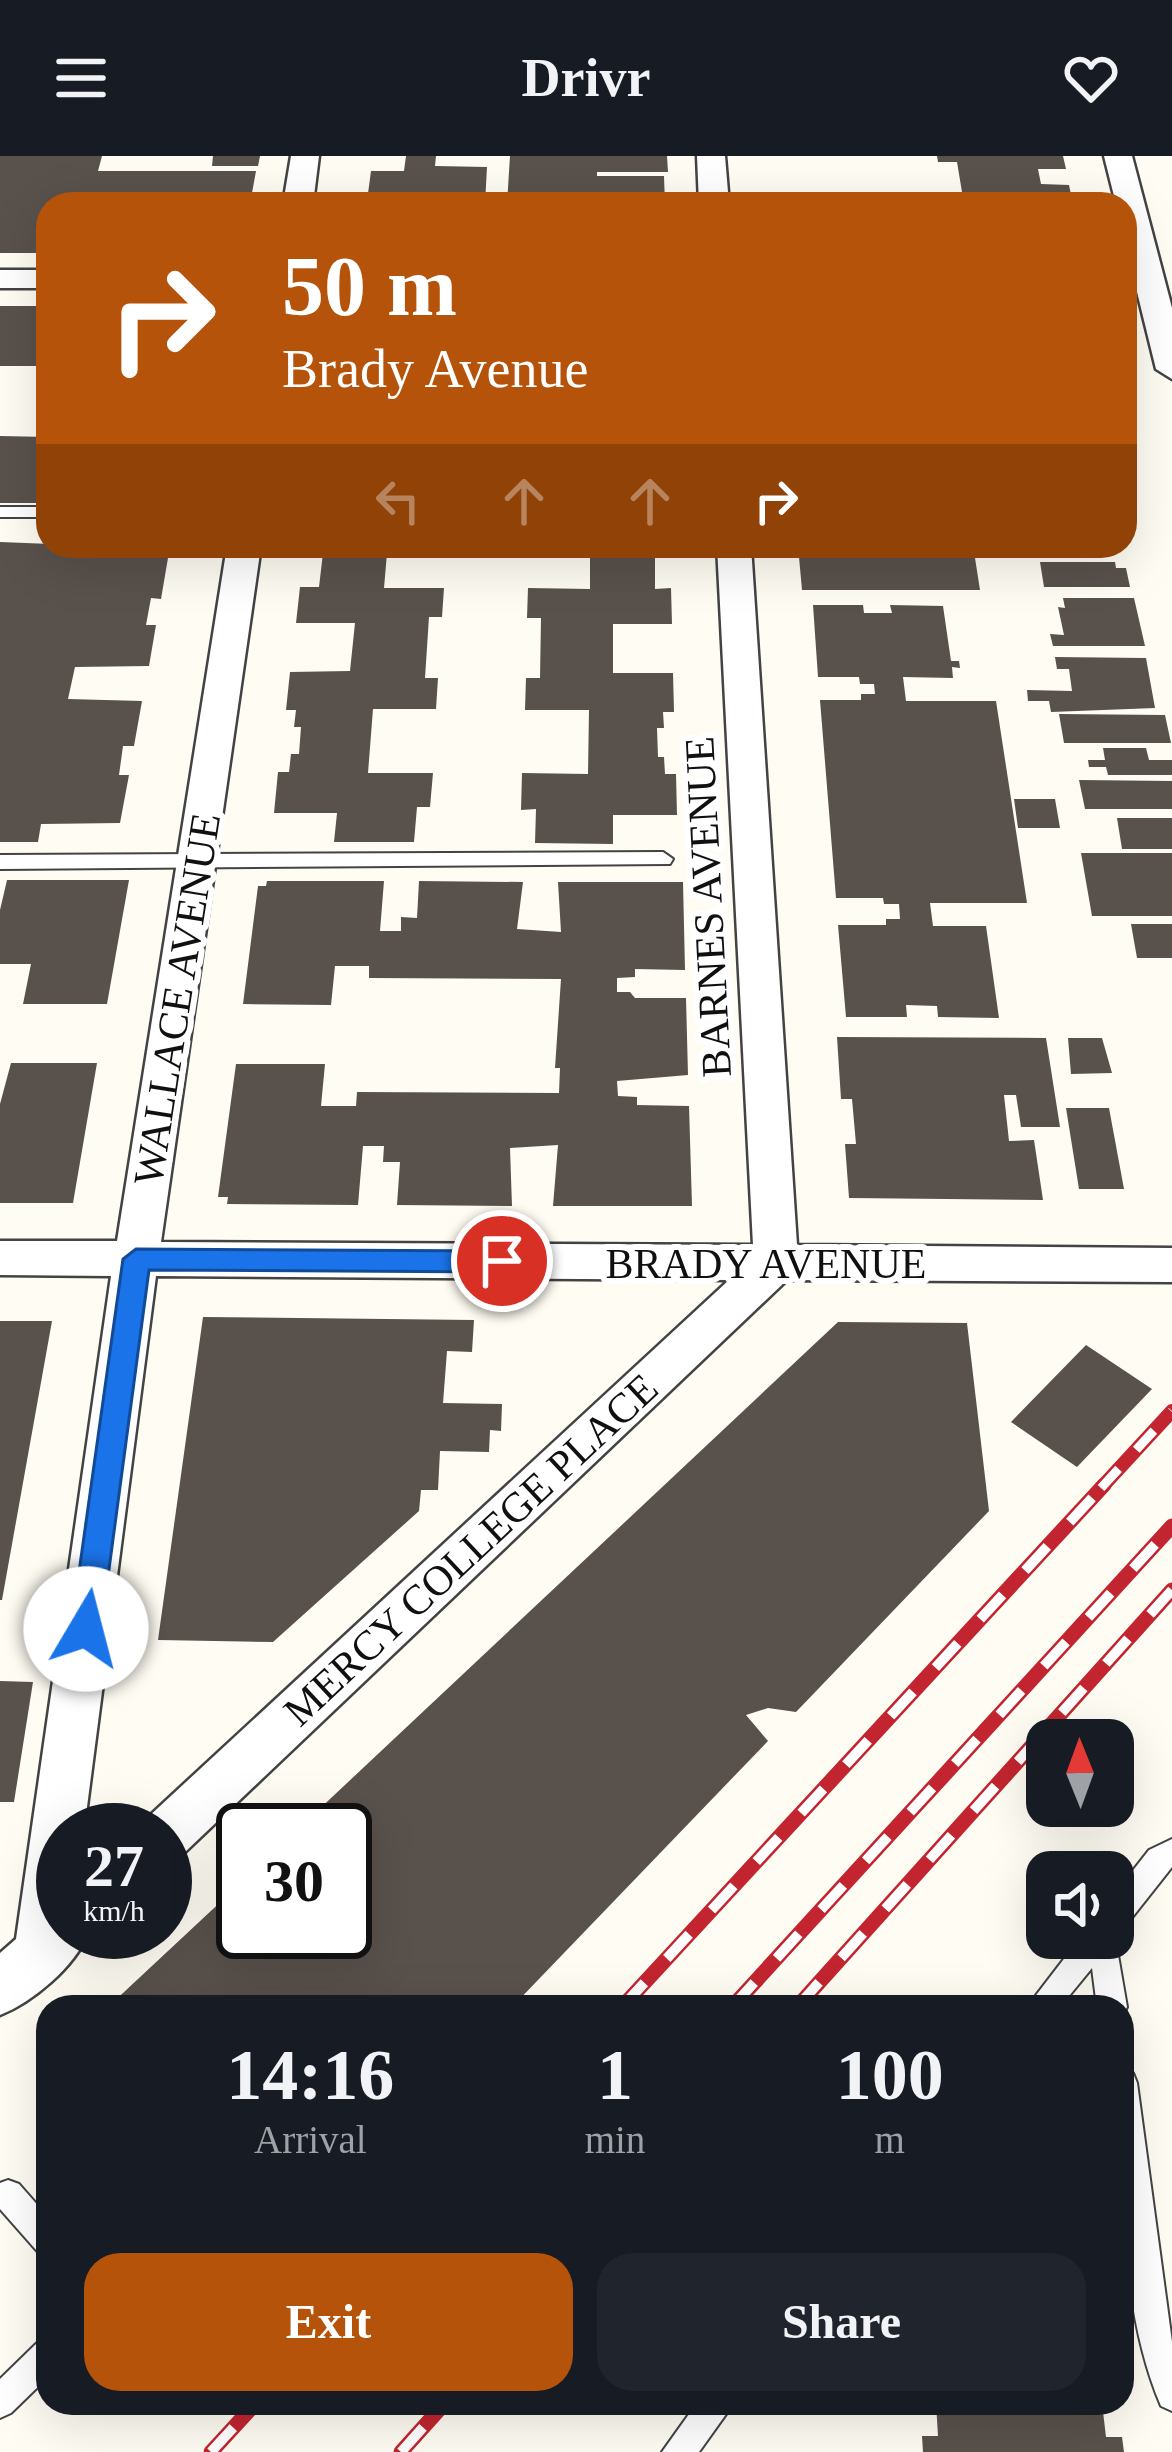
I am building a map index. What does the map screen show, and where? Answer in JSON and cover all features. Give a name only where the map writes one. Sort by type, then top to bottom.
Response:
[{"type":"street","points":[[300,192],[305,156]]},
{"type":"street","points":[[711,156],[713,192]]},
{"type":"street","points":[[1118,156],[1127,192]]},
{"type":"street","points":[[1137,234],[1172,369]]},
{"type":"street","points":[[0,279],[36,279]]},
{"type":"street","name":"WALLACE AVENUE","points":[[69,1803],[136,1259],[242,558]]},
{"type":"street","name":"BARNES AVENUE","points":[[735,558],[776,1263]]},
{"type":"street","name":"BRADY AVENUE","points":[[0,1258],[1172,1265]]},
{"type":"street","name":"MERCY COLLEGE PLACE","points":[[192,1811],[776,1263]]},
{"type":"street","points":[[0,1989],[36,1956]]},
{"type":"lane","points":[[0,512],[36,512]]},
{"type":"lane","points":[[0,862],[663,859]]},
{"type":"lane","points":[[1134,1891],[1159,1859],[1172,1852]]},
{"type":"lane","points":[[1052,1995],[1082,1959]]},
{"type":"lane","points":[[1104,1959],[1110,1995]]},
{"type":"lane","points":[[1134,2174],[1159,2364],[1172,2395]]},
{"type":"lane","points":[[8,2195],[36,2226]]},
{"type":"lane","points":[[0,2402],[36,2366]]},
{"type":"lane","points":[[679,2452],[708,2415]]},
{"type":"building","points":[[0,156],[102,156],[98,171],[256,171],[252,192],[36,192],[36,253],[0,253]]},
{"type":"building","points":[[213,156],[260,156],[258,166],[212,166]]},
{"type":"building","points":[[406,156],[436,156],[435,166],[487,167],[486,192],[368,192],[371,171],[404,171]]},
{"type":"building","points":[[510,156],[667,156],[668,172],[597,172],[597,176],[664,176],[665,192],[508,192]]},
{"type":"building","points":[[937,156],[1063,156],[1066,169],[1038,169],[1041,184],[1069,185],[1070,192],[962,192],[957,162],[938,162]]},
{"type":"building","points":[[0,306],[36,306],[36,366],[0,366]]},
{"type":"building","points":[[0,436],[36,437],[36,503],[0,503]]},
{"type":"building","points":[[0,542],[36,543],[36,558],[168,558],[161,599],[151,598],[146,625],[156,625],[149,666],[75,667],[68,699],[142,701],[134,746],[123,746],[119,775],[129,775],[120,823],[41,824],[38,842],[0,842]]},
{"type":"building","points":[[322,558],[387,558],[384,588],[444,588],[442,617],[429,617],[425,678],[438,678],[436,709],[373,709],[368,773],[433,773],[430,807],[417,807],[414,842],[334,842],[337,813],[274,813],[278,772],[289,772],[291,754],[299,754],[301,727],[294,727],[296,710],[286,710],[290,672],[350,671],[355,623],[296,623],[300,587],[319,587]]},
{"type":"building","points":[[590,558],[655,558],[655,589],[671,588],[672,624],[613,624],[613,673],[673,673],[674,712],[663,712],[664,728],[657,728],[658,757],[664,757],[665,774],[676,774],[677,815],[613,815],[613,844],[535,843],[536,809],[521,810],[522,773],[588,774],[589,710],[525,710],[526,678],[540,678],[541,618],[527,618],[528,588],[590,589]]},
{"type":"building","points":[[799,558],[975,558],[980,590],[802,590]]},
{"type":"building","points":[[1040,562],[1115,562],[1116,568],[1126,568],[1130,587],[1044,587]]},
{"type":"building","points":[[1063,598],[1134,598],[1145,646],[1053,646],[1050,634],[1064,635],[1058,607],[1065,608]]},
{"type":"building","points":[[813,605],[863,605],[864,613],[892,613],[890,605],[943,606],[951,661],[959,661],[960,668],[952,667],[953,678],[903,677],[906,701],[996,701],[1027,903],[930,903],[933,926],[986,926],[999,1018],[938,1017],[937,1006],[906,1005],[907,1017],[846,1017],[838,925],[886,925],[886,919],[900,919],[899,904],[884,904],[883,898],[836,898],[820,700],[861,700],[861,694],[875,694],[874,684],[860,684],[859,677],[818,677]]},
{"type":"building","points":[[1055,657],[1146,658],[1155,708],[1051,712],[1049,701],[1028,701],[1027,690],[1072,691],[1069,669],[1057,669]]},
{"type":"building","points":[[1059,714],[1165,715],[1171,743],[1064,743]]},
{"type":"building","points":[[1103,748],[1146,748],[1149,760],[1172,760],[1172,775],[1108,775],[1106,767],[1089,767],[1088,760],[1105,760]]},
{"type":"building","points":[[1079,780],[1172,781],[1172,809],[1085,809]]},
{"type":"building","points":[[1014,799],[1055,799],[1060,828],[1018,828]]},
{"type":"building","points":[[1117,818],[1172,818],[1172,849],[1122,849]]},
{"type":"building","points":[[1081,853],[1172,853],[1172,916],[1092,916]]},
{"type":"building","points":[[7,880],[129,880],[107,1004],[23,1004],[31,964],[0,964],[0,910]]},
{"type":"building","points":[[267,881],[384,881],[380,931],[401,931],[401,917],[417,918],[419,881],[523,882],[517,929],[561,932],[558,882],[683,882],[685,970],[635,969],[635,977],[617,978],[617,992],[630,992],[635,998],[686,998],[688,1075],[617,1081],[618,1096],[637,1097],[637,1105],[689,1106],[692,1206],[553,1206],[558,1145],[510,1148],[512,1206],[397,1205],[400,1162],[383,1162],[384,1146],[363,1146],[358,1205],[227,1204],[228,1197],[218,1197],[236,1064],[325,1064],[321,1106],[356,1106],[357,1092],[559,1093],[560,1068],[555,1068],[561,979],[369,978],[369,966],[335,966],[331,1005],[243,1004],[258,886],[266,886]]},
{"type":"building","points":[[1131,924],[1172,924],[1172,958],[1137,958]]},
{"type":"building","points":[[837,1037],[1046,1038],[1060,1127],[1021,1127],[1016,1095],[1004,1095],[1009,1141],[1034,1140],[1043,1200],[849,1198],[845,1144],[856,1144],[852,1099],[841,1099]]},
{"type":"building","points":[[1068,1038],[1102,1038],[1112,1073],[1071,1074]]},
{"type":"building","points":[[11,1063],[97,1063],[73,1203],[0,1203],[0,1104]]},
{"type":"building","points":[[1066,1108],[1109,1108],[1124,1189],[1079,1189]]},
{"type":"building","points":[[203,1317],[474,1320],[472,1352],[447,1351],[443,1403],[502,1404],[501,1431],[490,1430],[489,1452],[440,1451],[438,1490],[421,1490],[419,1511],[273,1642],[158,1640]]},
{"type":"building","points":[[0,1321],[52,1321],[2,1600],[0,1600]]},
{"type":"building","points":[[838,1322],[967,1323],[989,1511],[796,1712],[768,1708],[746,1715],[768,1741],[524,1995],[121,1995],[159,1959],[192,1959],[192,1929],[216,1906],[216,1959],[372,1959],[372,1803],[326,1803]]},
{"type":"building","points":[[1086,1345],[1152,1389],[1077,1467],[1011,1422]]},
{"type":"building","points":[[0,1681],[33,1682],[14,1802],[0,1802]]},
{"type":"building","points":[[937,2415],[1103,2415],[1106,2437],[1122,2437],[1124,2452],[923,2452],[922,2436],[938,2436]]},
{"type":"railway","points":[[1101,1488],[1172,1411]]},
{"type":"railway","points":[[633,1995],[1104,1485]]},
{"type":"railway","points":[[743,1995],[1172,1526]]},
{"type":"railway","points":[[808,1995],[1172,1590]]},
{"type":"railway","points":[[211,2452],[245,2415]]},
{"type":"railway","points":[[401,2452],[434,2415]]},
{"type":"route","points":[[86,1629],[136,1259],[502,1261]]}]
